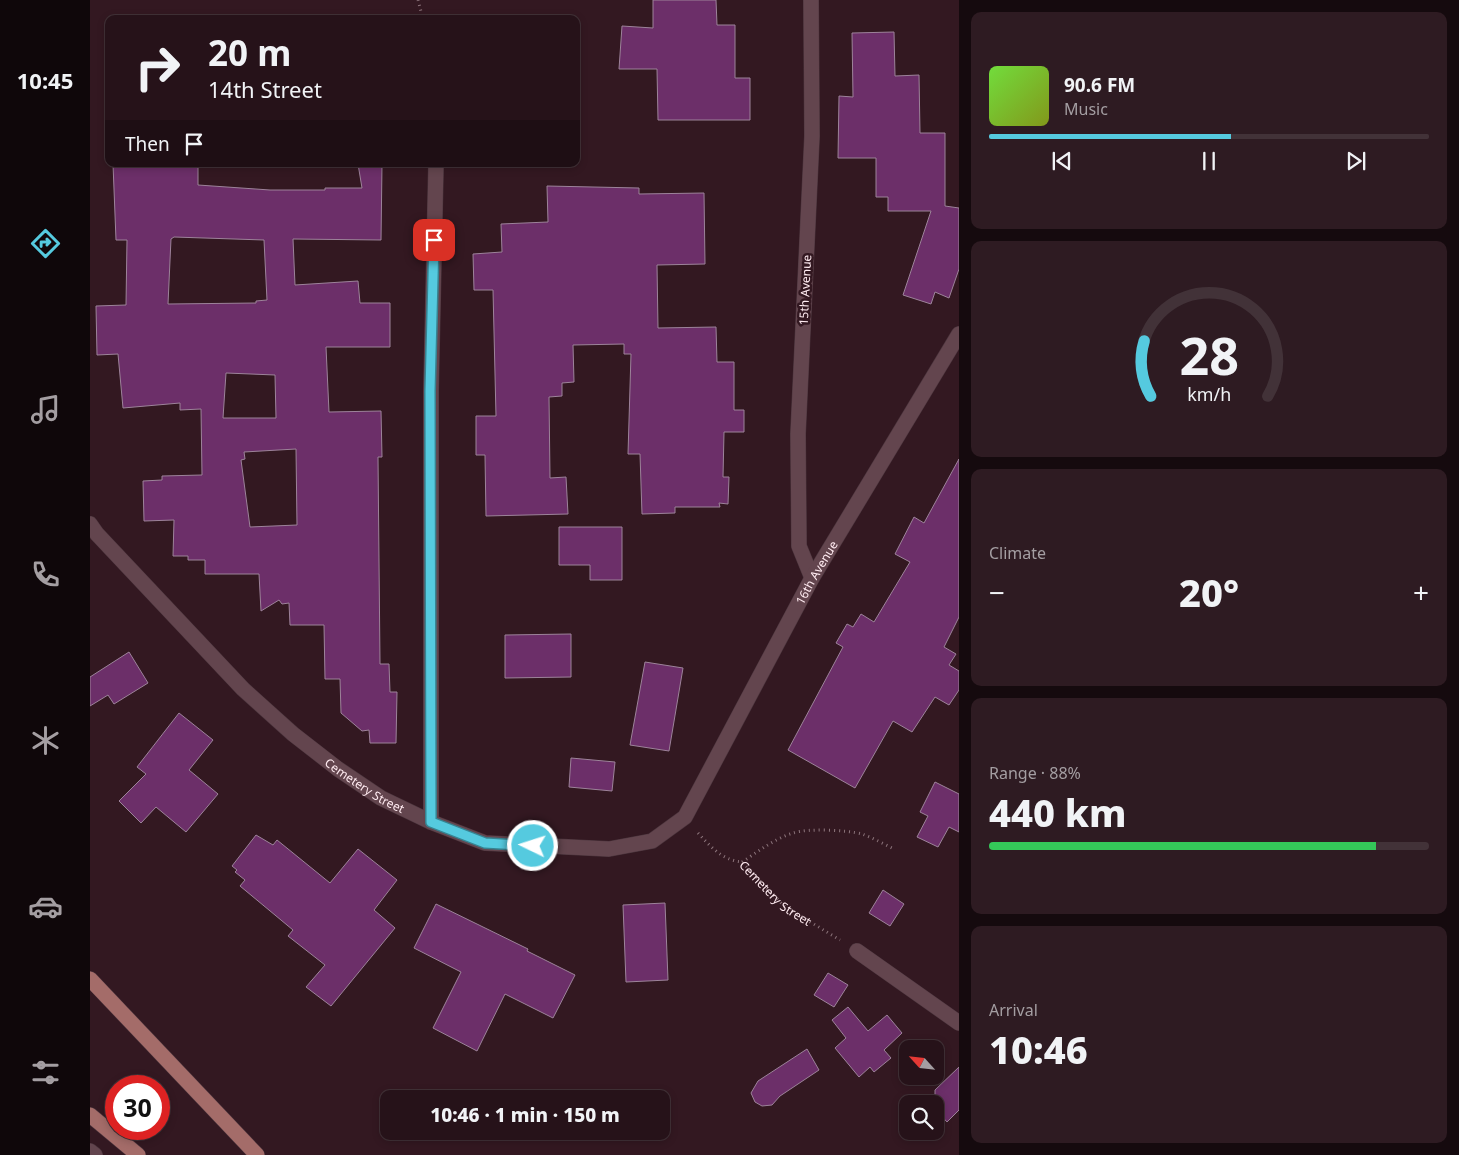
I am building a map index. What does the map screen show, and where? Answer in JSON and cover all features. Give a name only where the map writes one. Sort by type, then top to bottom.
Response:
[{"type":"main road","points":[[90,979],[257,1155]]},
{"type":"main road","points":[[90,1115],[138,1155]]},
{"type":"street","name":"15th Avenue","points":[[811,0],[812,136],[798,462],[799,546],[812,578]]},
{"type":"street","points":[[431,822],[430,391],[436,167]]},
{"type":"street","name":"16th Avenue","points":[[685,817],[812,578],[959,334]]},
{"type":"street","name":"Cemetery Street","points":[[90,524],[97,534],[125,561],[242,689],[292,734],[338,769],[381,798],[431,822],[485,843],[609,849],[652,841],[685,817]]},
{"type":"street","points":[[857,951],[959,1023]]},
{"type":"street","points":[[90,1151],[95,1155]]},
{"type":"path","points":[[418,0],[422,15]]},
{"type":"path","name":"Cemetery Street","points":[[685,817],[715,851],[731,860],[742,862],[784,906],[857,951]]},
{"type":"path","points":[[742,862],[772,841],[794,832],[848,832],[863,834],[894,849]]},
{"type":"building","points":[[653,0],[716,0],[717,25],[735,25],[735,78],[750,78],[750,120],[658,120],[657,69],[619,69],[622,26],[653,28]]},
{"type":"building","points":[[894,32],[895,76],[919,75],[920,133],[945,133],[945,206],[959,208],[959,269],[949,298],[935,292],[931,304],[903,295],[931,211],[888,211],[888,197],[876,197],[876,158],[838,158],[839,96],[853,97],[852,33]]},
{"type":"building","points":[[113,167],[198,167],[198,185],[270,190],[325,190],[325,188],[362,188],[358,167],[382,167],[381,240],[293,239],[295,285],[358,281],[360,303],[390,303],[390,347],[326,347],[329,412],[381,411],[382,457],[378,457],[380,664],[389,664],[390,692],[397,692],[396,743],[370,743],[369,730],[362,731],[341,713],[340,679],[325,679],[324,625],[290,625],[289,603],[282,604],[279,600],[261,611],[259,574],[205,574],[205,560],[188,560],[188,556],[173,556],[174,520],[144,521],[143,481],[162,480],[162,476],[202,475],[201,409],[180,410],[180,403],[123,408],[118,354],[97,355],[96,306],[126,305],[127,240],[116,240]],"holes":[[[174,237],[264,240],[267,300],[256,301],[256,303],[168,304],[171,239]],[[226,373],[275,375],[276,418],[223,418]],[[296,449],[297,525],[250,527],[241,460],[245,459],[244,452]]]},
{"type":"building","points":[[547,186],[639,188],[639,194],[704,193],[705,264],[657,265],[658,328],[716,327],[717,362],[734,362],[734,410],[744,410],[744,432],[724,432],[723,477],[729,477],[728,504],[719,503],[720,507],[675,507],[675,513],[642,514],[640,454],[628,454],[631,354],[624,354],[624,344],[573,345],[574,382],[562,383],[562,396],[549,397],[550,478],[566,477],[568,514],[486,516],[485,455],[476,455],[476,416],[496,416],[493,290],[474,290],[473,254],[502,252],[501,224],[548,222]]},
{"type":"building","points":[[959,459],[959,617],[944,647],[956,654],[949,665],[959,671],[959,690],[949,705],[935,697],[912,732],[893,721],[855,788],[788,750],[843,647],[836,643],[847,624],[853,627],[861,614],[874,622],[910,562],[895,554],[914,517],[924,523]]},
{"type":"building","points":[[559,527],[622,527],[622,580],[590,580],[590,565],[559,565]]},
{"type":"building","points":[[571,634],[571,677],[505,678],[505,635]]},
{"type":"building","points":[[129,652],[148,683],[114,704],[108,695],[90,706],[90,677]]},
{"type":"building","points":[[645,662],[683,668],[669,751],[630,745]]},
{"type":"building","points":[[179,713],[213,740],[189,770],[218,794],[186,832],[156,807],[141,823],[119,801],[146,774],[137,767]]},
{"type":"building","points":[[571,758],[615,762],[612,791],[569,787]]},
{"type":"building","points":[[935,782],[959,794],[959,832],[949,827],[938,847],[917,837],[928,816],[920,812]]},
{"type":"building","points":[[256,835],[273,845],[277,840],[330,883],[358,849],[397,880],[374,910],[395,928],[331,1006],[306,987],[325,965],[288,936],[293,930],[240,886],[245,880],[235,872],[237,870],[232,866]]},
{"type":"building","points":[[883,890],[904,904],[890,926],[869,913]]},
{"type":"building","points":[[665,903],[668,980],[626,982],[623,905]]},
{"type":"building","points":[[436,904],[528,949],[527,951],[575,975],[553,1018],[505,994],[477,1051],[433,1028],[461,972],[414,948]]},
{"type":"building","points":[[828,973],[848,985],[834,1007],[814,995]]},
{"type":"building","points":[[848,1007],[868,1031],[887,1015],[902,1033],[884,1050],[891,1058],[874,1072],[870,1067],[859,1077],[835,1048],[846,1038],[832,1020]]},
{"type":"building","points":[[807,1049],[819,1070],[780,1096],[772,1105],[762,1106],[755,1102],[751,1093],[758,1081]]},
{"type":"building","points":[[959,1067],[959,1110],[947,1122],[944,1119],[944,1095],[935,1095],[935,1090],[940,1085],[944,1085],[944,1081]]},
{"type":"route","points":[[434,240],[430,391],[431,822],[485,843],[533,846]]}]
